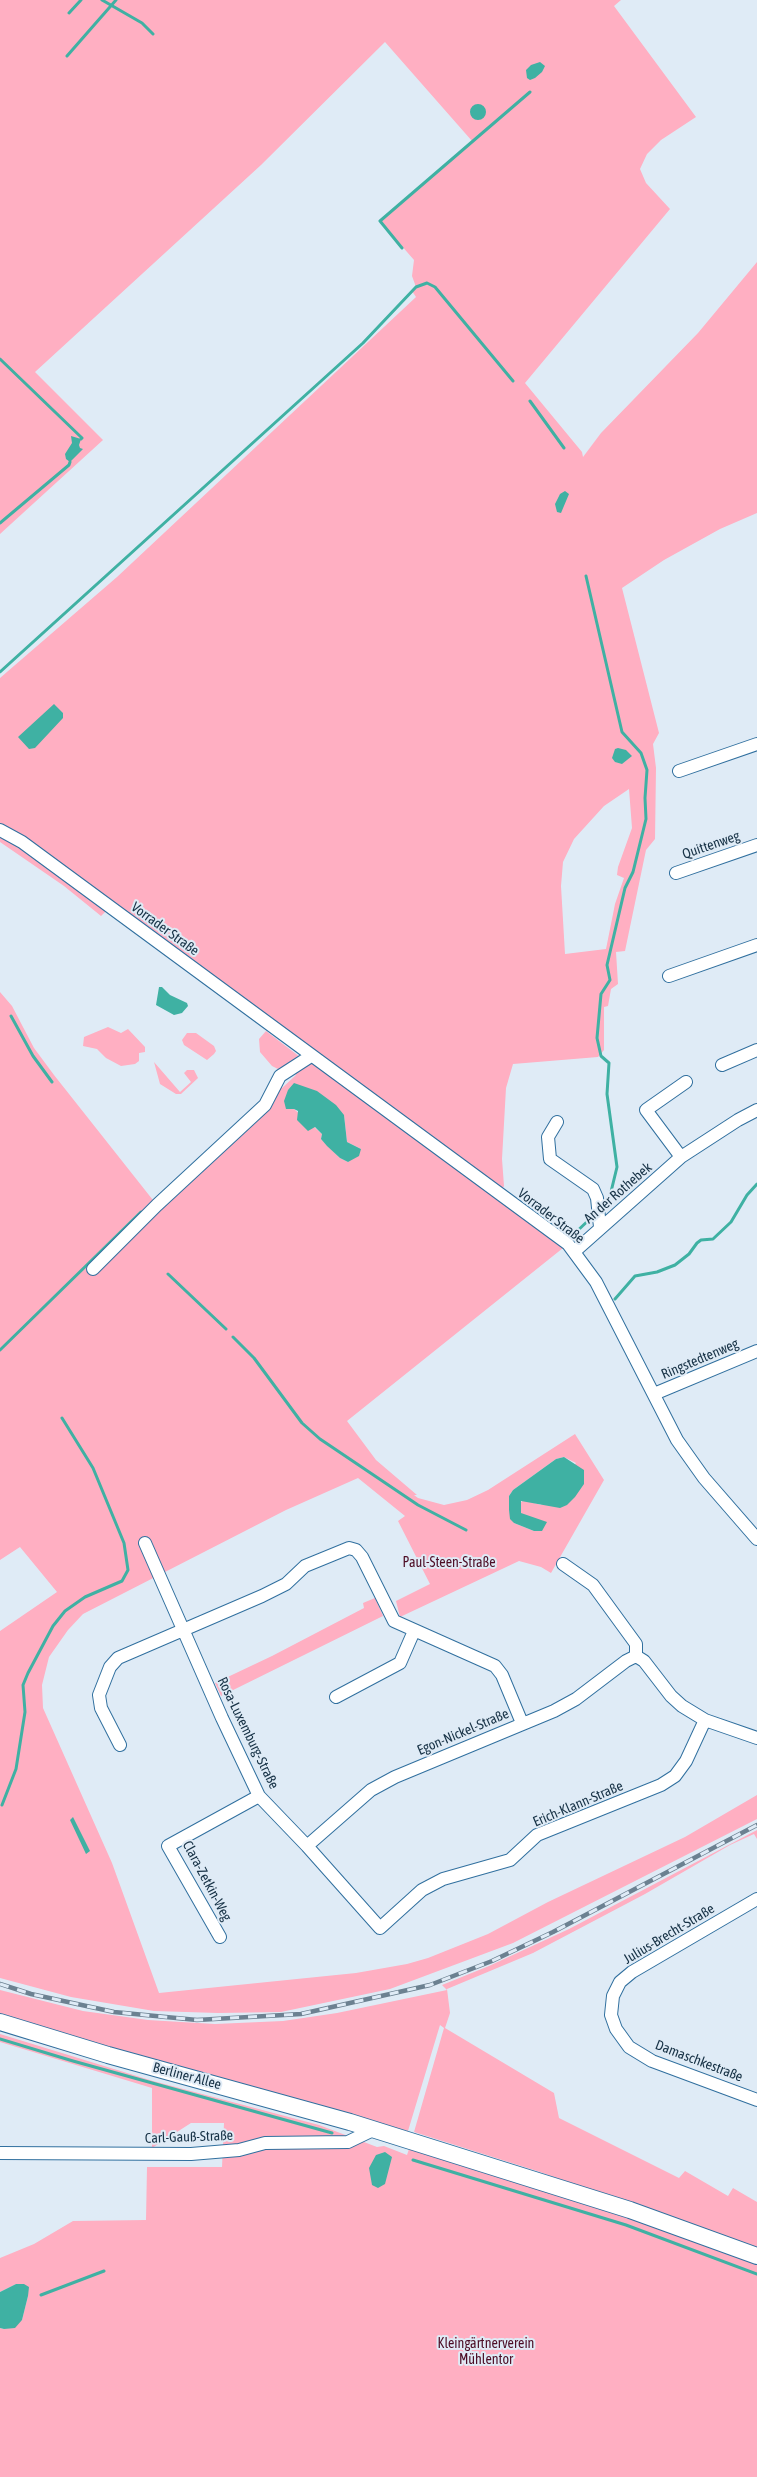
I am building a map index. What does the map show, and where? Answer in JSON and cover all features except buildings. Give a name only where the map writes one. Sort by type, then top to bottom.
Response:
[{"type":"main road","name":"Berliner Allee","points":[[0,2022],[108,2055],[307,2109],[374,2129],[630,2210],[757,2256]]},
{"type":"street","points":[[679,771],[757,744]]},
{"type":"street","name":"Vorrader Straße","points":[[0,830],[22,842],[575,1251],[596,1282],[677,1440],[695,1465],[757,1539]]},
{"type":"street","name":"Quittenweg","points":[[676,873],[757,845]]},
{"type":"street","points":[[669,976],[757,945]]},
{"type":"street","points":[[722,1065],[756,1054]]},
{"type":"street","points":[[93,1269],[157,1205],[265,1105],[280,1076],[311,1056]]},
{"type":"street","points":[[681,1157],[646,1110],[686,1082]]},
{"type":"street","name":"An der Rothebek","points":[[575,1251],[600,1227],[681,1157],[738,1120],[757,1110]]},
{"type":"street","points":[[557,1122],[548,1137],[550,1159],[593,1189],[596,1198],[600,1227]]},
{"type":"street","name":"Ringstedtenweg","points":[[654,1394],[757,1351]]},
{"type":"street","name":"Rosa-Luxemburg-Straße","points":[[145,1543],[185,1630],[222,1718],[259,1796],[308,1846],[380,1928]]},
{"type":"street","points":[[120,1745],[101,1708],[99,1695],[110,1667],[118,1658],[281,1587],[305,1566],[349,1548],[356,1550],[362,1557],[394,1621],[414,1632],[495,1666],[502,1675],[522,1723]]},
{"type":"street","points":[[563,1564],[593,1585],[636,1644],[636,1656],[644,1661],[671,1696],[705,1720],[757,1738]]},
{"type":"street","points":[[336,1697],[400,1663],[414,1632]]},
{"type":"street","name":"Egon-Nickel-Straße","points":[[308,1846],[371,1790],[395,1777],[565,1706],[626,1661],[636,1656]]},
{"type":"street","name":"Erich-Klann-Straße","points":[[380,1928],[422,1890],[436,1883],[510,1860],[538,1836],[661,1785],[675,1776],[686,1761],[705,1720]]},
{"type":"street","name":"Clara-Zetkin-Weg","points":[[220,1937],[168,1846],[259,1796]]},
{"type":"street","name":"Julius-Brecht-Straße","points":[[616,2029],[611,2015],[613,1996],[620,1982],[632,1972],[757,1899]]},
{"type":"street","name":"Damaschkestraße","points":[[616,2029],[629,2047],[652,2061],[757,2100]]},
{"type":"street","name":"Carl-Gauß-Straße","points":[[0,2153],[191,2154],[239,2150],[265,2142],[348,2142],[374,2129]]},
{"type":"green space","name":"Paul-Steen-Straße","points":[[0,0],[621,0],[614,6],[696,117],[661,140],[647,154],[640,169],[646,183],[670,209],[525,383],[582,452],[583,457],[601,433],[698,333],[757,262],[757,513],[720,529],[664,560],[622,588],[659,733],[653,744],[656,768],[655,839],[646,850],[625,951],[616,952],[618,984],[611,989],[608,1006],[604,1007],[604,1050],[598,1057],[513,1064],[506,1088],[502,1159],[504,1186],[497,1199],[568,1244],[347,1421],[376,1460],[417,1495],[414,1495],[418,1498],[444,1505],[467,1500],[488,1490],[575,1434],[604,1480],[551,1573],[541,1567],[519,1561],[400,1617],[396,1601],[430,1584],[398,1521],[405,1516],[358,1478],[286,1510],[83,1614],[68,1630],[49,1657],[42,1685],[43,1708],[112,1863],[159,1993],[356,1973],[407,1964],[428,1958],[488,1934],[548,1902],[685,1837],[757,1795],[757,1819],[513,1943],[390,1989],[281,2012],[218,2013],[154,2011],[71,1997],[0,1978],[0,1631],[57,1592],[20,1547],[0,1560],[0,992],[12,1006],[34,1048],[160,1209],[278,1086],[282,1088],[296,1075],[293,1070],[308,1060],[107,910],[101,916],[64,886],[0,842],[0,678],[117,577],[416,297],[412,291],[416,287],[412,276],[414,260],[380,221],[472,141],[385,42],[261,165],[35,372],[103,440],[0,534]],"holes":[[[629,789],[632,828],[618,867],[617,875],[624,878],[615,904],[606,949],[565,954],[561,886],[563,862],[574,839],[604,806]],[[294,1109],[344,1115],[347,1142],[361,1149],[348,1162],[340,1158],[321,1139],[322,1134]],[[564,1457],[576,1463],[541,1505],[524,1500],[520,1503],[521,1513],[534,1531],[514,1523],[509,1510],[509,1496],[513,1490],[556,1459]]]},
{"type":"green space","points":[[108,1027],[121,1033],[128,1029],[145,1047],[145,1052],[139,1053],[139,1061],[135,1064],[121,1066],[106,1058],[97,1049],[83,1046],[84,1037]]},
{"type":"green space","points":[[266,1031],[300,1057],[286,1067],[278,1069],[272,1066],[260,1052],[259,1039]]},
{"type":"green space","points":[[187,1033],[196,1033],[214,1046],[216,1051],[214,1054],[207,1060],[184,1045],[182,1040]]},
{"type":"green space","points":[[154,1062],[180,1092],[191,1082],[184,1073],[187,1070],[194,1070],[198,1078],[181,1094],[176,1094],[160,1084]]},
{"type":"green space","points":[[375,1598],[383,1616],[221,1696],[215,1683],[272,1656],[364,1608],[363,1603]]},
{"type":"green space","points":[[757,1830],[757,1839],[754,1834],[730,1845],[645,1894],[533,1953],[447,1989],[450,2013],[445,2028],[554,2093],[559,2118],[679,2178],[685,2171],[728,2196],[733,2188],[757,2202],[757,2250],[540,2172],[414,2132],[444,2028],[440,2025],[408,2131],[209,2077],[0,2016],[0,1990],[83,2011],[148,2020],[215,2024],[283,2021],[337,2013],[447,1990],[442,1985],[489,1966],[569,1929]]},
{"type":"green space","points":[[0,2029],[356,2132],[65,2051],[0,2031]]},
{"type":"green space","name":"Kleingärtnerverein Mühlentor","points":[[0,2034],[153,2081],[319,2125],[377,2147],[384,2146],[407,2155],[409,2149],[587,2202],[757,2263],[757,2477],[0,2477],[0,2328],[4,2329],[22,2320],[28,2296],[16,2284],[0,2292],[0,2258],[34,2244],[73,2221],[146,2220],[147,2167],[222,2167],[224,2123],[191,2123],[152,2148],[152,2088],[0,2042]]},
{"type":"shaded area","points":[[540,62],[545,66],[542,72],[530,80],[527,78],[526,70],[531,65]]},
{"type":"shaded area","points":[[475,104],[481,104],[486,109],[484,118],[481,120],[475,120],[470,115],[470,109]]},
{"type":"shaded area","points":[[71,436],[81,439],[79,445],[80,448],[83,449],[70,462],[66,459],[65,454],[72,443]]},
{"type":"shaded area","points":[[565,491],[569,494],[561,513],[557,512],[555,504],[560,494]]},
{"type":"shaded area","points":[[54,704],[63,713],[63,718],[35,748],[29,749],[18,737]]},
{"type":"shaded area","points":[[618,748],[626,750],[632,756],[622,764],[615,762],[612,758],[615,749]]},
{"type":"shaded area","points":[[159,987],[162,987],[170,995],[187,1003],[188,1006],[182,1013],[174,1015],[156,1005]]},
{"type":"shaded area","points":[[294,1083],[317,1091],[336,1105],[344,1115],[347,1142],[361,1149],[359,1156],[348,1162],[340,1158],[321,1139],[322,1134],[315,1127],[308,1131],[297,1120],[298,1111],[294,1109],[286,1109],[284,1101],[288,1090]]},
{"type":"shaded area","points":[[564,1457],[584,1470],[584,1484],[575,1497],[567,1505],[560,1508],[521,1501],[521,1513],[547,1522],[542,1531],[534,1531],[514,1523],[510,1519],[509,1510],[509,1496],[513,1490],[556,1459]]},
{"type":"shaded area","points":[[73,1817],[90,1851],[86,1854],[70,1820]]},
{"type":"shaded area","points":[[385,2152],[392,2157],[385,2184],[378,2188],[372,2185],[369,2168],[376,2155]]},
{"type":"shaded area","points":[[16,2284],[24,2284],[29,2287],[22,2320],[15,2328],[0,2328],[0,2292]]},
{"type":"waterway","points":[[69,13],[81,0]]},
{"type":"waterway","points":[[102,0],[142,23],[153,34]]},
{"type":"waterway","points":[[67,56],[116,0]]},
{"type":"waterway","points":[[402,248],[380,221],[530,92]]},
{"type":"waterway","points":[[0,672],[363,343],[416,287],[427,283],[435,287],[513,381]]},
{"type":"waterway","points":[[0,359],[82,438],[81,439]]},
{"type":"waterway","points":[[530,401],[564,448]]},
{"type":"waterway","points":[[0,523],[69,465],[70,462]]},
{"type":"waterway","points":[[586,576],[622,732],[641,753],[647,770],[645,798],[646,819],[633,872],[625,888],[607,965],[610,980],[601,994],[597,1038],[601,1056],[609,1063],[607,1094],[617,1167],[609,1200],[604,1205]]},
{"type":"waterway","points":[[11,1016],[33,1056],[52,1082]]},
{"type":"waterway","points":[[615,1299],[635,1276],[657,1272],[675,1265],[689,1254],[701,1240],[713,1239],[731,1222],[747,1195],[757,1184]]},
{"type":"waterway","points":[[0,1350],[141,1212]]},
{"type":"waterway","points":[[574,1234],[592,1217]]},
{"type":"waterway","points":[[168,1274],[226,1329]]},
{"type":"waterway","points":[[233,1337],[254,1358],[302,1423],[320,1439],[418,1505],[466,1530]]},
{"type":"waterway","points":[[2,1805],[16,1769],[25,1712],[23,1685],[53,1626],[65,1611],[85,1597],[122,1581],[128,1570],[124,1543],[93,1468],[62,1418]]},
{"type":"waterway","points":[[0,2039],[73,2061],[332,2133]]},
{"type":"waterway","points":[[413,2160],[626,2225],[757,2274]]},
{"type":"waterway","points":[[41,2295],[104,2271]]},
{"type":"railway","points":[[0,1984],[31,1994],[114,2012],[197,2020],[301,2014],[430,1985],[492,1961],[553,1932],[757,1825]]}]
